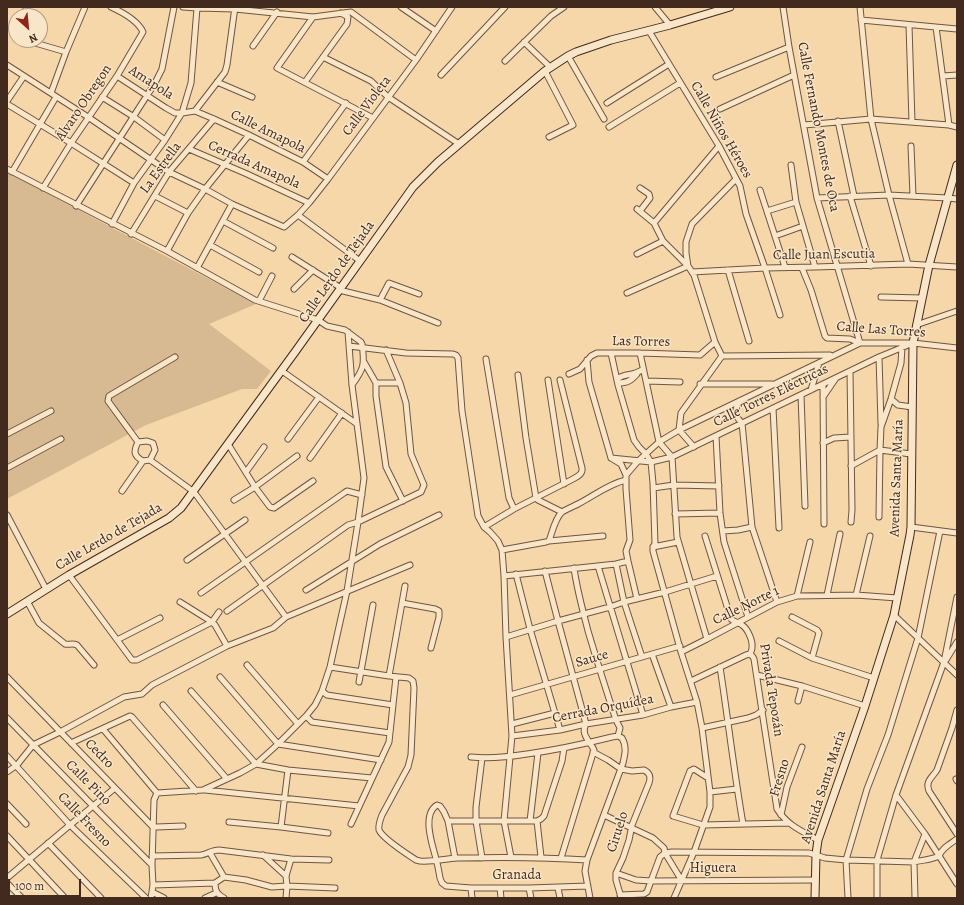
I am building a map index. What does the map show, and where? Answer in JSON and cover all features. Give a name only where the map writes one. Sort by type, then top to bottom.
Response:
[{"type":"main road","name":"Calle Lerdo de Tejada","points":[[7,614],[69,575],[169,518],[181,508],[282,371],[413,187],[438,162],[548,69],[576,52],[611,40],[649,31],[730,7]]},
{"type":"main road","name":"Avenida Santa María","points":[[815,898],[816,854],[818,840],[865,706],[894,615],[911,527],[913,343],[929,265],[957,165]]},
{"type":"street","points":[[51,93],[85,7]]},
{"type":"street","points":[[111,7],[124,10]]},
{"type":"street","points":[[76,206],[134,117],[162,69],[174,7]]},
{"type":"street","points":[[183,7],[235,8],[313,17],[351,12],[416,60]]},
{"type":"street","points":[[341,13],[345,7]]},
{"type":"street","points":[[401,7],[436,31]]},
{"type":"street","name":"Calle Violeta","points":[[232,204],[284,227],[298,215],[328,179],[416,60],[452,7]]},
{"type":"street","points":[[441,75],[505,7]]},
{"type":"street","points":[[505,61],[550,16],[564,7]]},
{"type":"street","points":[[655,7],[670,25]]},
{"type":"street","name":"Calle Fernando Montes de Oca","points":[[783,7],[817,198],[860,343]]},
{"type":"street","points":[[860,7],[871,119],[908,264]]},
{"type":"street","points":[[112,224],[134,183],[165,140],[182,113],[191,83],[198,8]]},
{"type":"street","points":[[195,111],[225,72],[235,8]]},
{"type":"street","name":"Álvaro Obregon","points":[[43,188],[88,117],[117,76],[143,32],[141,27],[124,10]]},
{"type":"street","points":[[254,46],[277,12]]},
{"type":"street","points":[[305,82],[347,24],[348,17],[341,13]]},
{"type":"street","points":[[313,17],[277,68],[373,118]]},
{"type":"street","points":[[861,20],[957,29]]},
{"type":"street","points":[[909,25],[912,122]]},
{"type":"street","points":[[936,27],[949,125]]},
{"type":"street","name":"Calle Niños Héroes","points":[[649,31],[719,146],[740,186],[746,214],[780,315]]},
{"type":"street","points":[[524,42],[548,69],[573,125],[549,137]]},
{"type":"street","points":[[48,47],[66,52]]},
{"type":"street","points":[[716,77],[789,47]]},
{"type":"street","points":[[568,56],[604,119]]},
{"type":"street","points":[[323,57],[371,81],[388,97],[459,144]]},
{"type":"street","points":[[607,102],[669,64]]},
{"type":"street","points":[[7,65],[120,138],[169,172],[232,204],[197,268]]},
{"type":"street","points":[[720,109],[794,75]]},
{"type":"street","points":[[943,76],[957,75]]},
{"type":"street","points":[[24,76],[7,103],[134,183]]},
{"type":"street","name":"Amapola","points":[[117,76],[175,113],[195,111]]},
{"type":"street","points":[[217,82],[252,98]]},
{"type":"street","points":[[609,127],[680,82]]},
{"type":"street","points":[[56,97],[9,170],[259,301],[318,320],[327,326],[348,332],[360,341],[363,348],[364,362],[362,370],[352,385]]},
{"type":"street","points":[[102,97],[134,117],[165,140]]},
{"type":"street","points":[[303,162],[346,103]]},
{"type":"street","name":"Calle Amapola","points":[[195,111],[249,135],[303,162],[328,179]]},
{"type":"street","name":"La Estrella","points":[[132,234],[169,172],[214,119]]},
{"type":"street","points":[[804,125],[871,119],[949,125],[957,127]]},
{"type":"street","points":[[838,121],[852,196],[871,266]]},
{"type":"street","points":[[167,252],[188,213],[205,189],[249,135]]},
{"type":"street","points":[[654,223],[719,146]]},
{"type":"street","points":[[911,146],[913,196]]},
{"type":"street","name":"Cerrada Amapola","points":[[189,149],[309,203]]},
{"type":"street","points":[[791,165],[796,202],[815,267]]},
{"type":"street","points":[[688,266],[686,242],[692,224],[736,179]]},
{"type":"street","points":[[640,188],[649,194],[650,198],[639,210],[654,223],[663,241],[694,274],[715,342],[722,356]]},
{"type":"street","points":[[760,190],[785,268]]},
{"type":"street","points":[[817,198],[890,195],[957,199]]},
{"type":"street","points":[[155,196],[188,213]]},
{"type":"street","points":[[767,211],[796,202]]},
{"type":"street","points":[[298,215],[360,261]]},
{"type":"street","points":[[224,221],[273,248]]},
{"type":"street","points":[[775,236],[803,226]]},
{"type":"street","points":[[637,254],[663,241]]},
{"type":"street","points":[[210,245],[259,272]]},
{"type":"street","points":[[292,256],[340,289],[380,300],[438,324]]},
{"type":"street","name":"Calle Juan Escutia","points":[[692,272],[765,268],[908,264],[957,268]]},
{"type":"street","points":[[627,293],[688,266]]},
{"type":"street","name":"Calle Las Torres","points":[[802,268],[811,290],[824,336],[827,338],[850,339],[860,343],[913,343],[957,348]]},
{"type":"street","points":[[294,289],[313,270]]},
{"type":"street","points":[[728,270],[749,341]]},
{"type":"street","points":[[259,301],[272,276]]},
{"type":"street","points":[[380,300],[389,283],[419,294]]},
{"type":"street","points":[[881,297],[922,298]]},
{"type":"street","points":[[916,325],[957,311]]},
{"type":"street","points":[[204,790],[256,764],[278,744],[315,705],[322,691],[330,667],[353,560],[364,478],[352,385],[348,332]]},
{"type":"street","name":"Las Torres","points":[[569,374],[580,369],[591,356],[597,353],[700,355],[715,342]]},
{"type":"street","name":"Calle Torres Eléctricas","points":[[626,477],[638,461],[659,442],[679,430],[860,343]]},
{"type":"street","name":"Calle Torres Eléctricas","points":[[611,458],[651,462],[672,457],[879,357],[913,343]]},
{"type":"street","points":[[349,346],[406,353],[453,354],[458,358],[462,411],[478,516],[484,527],[498,541],[502,550],[512,724],[504,821],[511,857]]},
{"type":"street","points":[[881,427],[901,364],[902,347]]},
{"type":"street","points":[[227,611],[348,525],[358,522],[421,492],[424,485],[411,454],[406,403],[400,383],[386,350]]},
{"type":"street","points":[[611,353],[617,381],[634,440],[651,462],[655,544],[652,551],[697,702],[702,728],[710,792],[710,808],[694,852],[674,898]]},
{"type":"street","points":[[640,353],[641,371],[646,381],[659,442],[672,457],[677,537],[707,639]]},
{"type":"street","points":[[722,356],[833,356]]},
{"type":"street","points":[[694,447],[679,430],[681,413],[700,384],[722,356]]},
{"type":"street","points":[[138,442],[108,401],[109,396],[175,357]]},
{"type":"street","points":[[879,357],[881,427],[879,517]]},
{"type":"street","points":[[486,359],[509,498],[514,509]]},
{"type":"street","points":[[587,360],[589,382],[611,458],[621,464],[626,477],[630,540],[626,550],[637,600]]},
{"type":"street","points":[[364,362],[376,383],[376,396],[386,467],[404,501]]},
{"type":"street","points":[[811,390],[819,362]]},
{"type":"street","points":[[282,371],[357,424]]},
{"type":"street","points":[[617,381],[626,383],[632,380],[641,371]]},
{"type":"street","points":[[850,371],[852,466],[851,522]]},
{"type":"street","points":[[518,375],[526,438],[536,498],[562,512]]},
{"type":"street","points":[[823,397],[837,378]]},
{"type":"street","points":[[548,380],[564,484]]},
{"type":"street","points":[[484,527],[514,509],[564,484],[579,475],[582,471],[560,380]]},
{"type":"street","points":[[646,381],[680,382]]},
{"type":"street","points":[[376,383],[400,383]]},
{"type":"street","points":[[700,384],[775,384]]},
{"type":"street","points":[[823,384],[824,524]]},
{"type":"street","points":[[801,395],[805,506]]},
{"type":"street","points":[[288,439],[319,397]]},
{"type":"street","points":[[891,399],[898,406],[912,407]]},
{"type":"street","points":[[739,401],[736,417],[742,424],[752,527],[777,602]]},
{"type":"street","points":[[773,408],[779,528]]},
{"type":"street","points":[[7,434],[51,411]]},
{"type":"street","points":[[310,458],[342,413]]},
{"type":"street","points":[[716,436],[720,513],[724,542],[748,617]]},
{"type":"street","points":[[824,443],[834,438],[851,437]]},
{"type":"street","points":[[7,468],[61,439]]},
{"type":"street","points":[[138,442],[147,441],[153,443],[154,450],[150,460]]},
{"type":"street","points":[[138,442],[135,448],[138,458],[143,461],[150,460],[194,492],[286,617]]},
{"type":"street","points":[[228,444],[270,507],[274,508],[313,481]]},
{"type":"street","points":[[246,472],[264,447]]},
{"type":"street","points":[[852,466],[880,450],[911,454]]},
{"type":"street","points":[[234,500],[256,487],[296,456]]},
{"type":"street","points":[[122,491],[143,461]]},
{"type":"street","points":[[549,541],[557,520],[562,512],[626,477]]},
{"type":"street","points":[[653,488],[674,485],[719,486]]},
{"type":"street","points":[[201,593],[344,493],[348,491],[362,495]]},
{"type":"street","points":[[675,514],[720,513]]},
{"type":"street","points":[[7,515],[46,589]]},
{"type":"street","points":[[306,590],[380,544],[438,515]]},
{"type":"street","points":[[187,560],[245,520]]},
{"type":"street","points":[[723,531],[752,527]]},
{"type":"street","points":[[911,527],[957,533]]},
{"type":"street","points":[[848,898],[846,860],[867,789],[888,735],[918,638],[940,531]]},
{"type":"street","points":[[827,596],[840,534]]},
{"type":"street","points":[[502,550],[541,544],[549,541],[603,536]]},
{"type":"street","name":"Privada Tepozán","points":[[705,536],[731,619],[732,621],[743,625],[749,635],[752,648],[750,654],[753,657],[757,675],[777,809],[789,823],[818,840]]},
{"type":"street","points":[[856,595],[870,536]]},
{"type":"street","points":[[653,547],[678,542]]},
{"type":"street","points":[[796,596],[810,542]]},
{"type":"street","points":[[504,576],[616,564],[628,561]]},
{"type":"street","points":[[616,564],[624,602],[642,657]]},
{"type":"street","points":[[7,772],[17,765],[33,745],[124,697],[142,694],[152,685],[226,646],[273,628],[286,617],[410,566]]},
{"type":"street","points":[[598,566],[643,715]]},
{"type":"street","points":[[574,568],[576,583],[599,669],[620,728],[618,736]]},
{"type":"street","points":[[545,571],[586,724],[584,727],[584,732],[594,752],[561,858]]},
{"type":"street","points":[[516,574],[530,629],[560,730]]},
{"type":"street","points":[[69,575],[132,660],[137,660],[212,622],[219,612]]},
{"type":"street","points":[[506,637],[717,576]]},
{"type":"street","points":[[389,676],[405,586]]},
{"type":"street","name":"Calle Norte 1","points":[[680,649],[707,639],[777,602],[796,596],[856,595],[897,598]]},
{"type":"street","points":[[878,898],[876,860],[896,795],[944,662],[957,597]]},
{"type":"street","points":[[27,601],[39,623],[65,644],[68,645],[75,643],[94,665]]},
{"type":"street","points":[[180,602],[212,622],[226,646]]},
{"type":"street","points":[[402,603],[439,611],[439,617],[431,648]]},
{"type":"street","points":[[359,682],[373,605]]},
{"type":"street","points":[[894,615],[957,675]]},
{"type":"street","points":[[792,617],[819,632],[812,658]]},
{"type":"street","points":[[117,640],[160,618]]},
{"type":"street","points":[[779,641],[812,658],[874,678]]},
{"type":"street","points":[[944,662],[957,642]]},
{"type":"street","name":"Sauce","points":[[510,695],[626,661],[680,649]]},
{"type":"street","points":[[652,654],[671,707]]},
{"type":"street","points":[[691,681],[750,654]]},
{"type":"street","points":[[247,665],[298,724]]},
{"type":"street","points":[[330,667],[409,678],[413,681],[411,755],[408,767],[380,818],[380,833],[388,840],[416,860],[425,862],[455,858],[511,857],[587,860]]},
{"type":"street","points":[[720,667],[743,824]]},
{"type":"street","points":[[757,675],[802,686],[865,706]]},
{"type":"street","name":"Cedro","points":[[7,677],[152,826]]},
{"type":"street","points":[[220,677],[278,744],[381,760]]},
{"type":"street","points":[[351,824],[389,742],[396,677]]},
{"type":"street","points":[[798,701],[802,686]]},
{"type":"street","points":[[191,691],[256,764],[288,770],[372,778]]},
{"type":"street","points":[[322,691],[327,695],[393,705]]},
{"type":"street","name":"Cerrada Orquídea","points":[[512,736],[560,730],[586,724],[616,720],[697,702]]},
{"type":"street","points":[[163,705],[228,779]]},
{"type":"street","points":[[702,728],[748,718],[756,715],[762,710]]},
{"type":"street","points":[[957,710],[937,770],[928,782],[927,787],[957,834]]},
{"type":"street","points":[[512,724],[555,713]]},
{"type":"street","points":[[71,743],[130,716],[196,791]]},
{"type":"street","points":[[306,716],[312,722],[390,733]]},
{"type":"street","name":"Calle Pino","points":[[7,718],[152,865]]},
{"type":"street","points":[[103,729],[157,793]]},
{"type":"street","points":[[471,758],[510,757],[590,743],[618,736],[622,738],[626,746],[625,756],[587,860],[585,871],[590,898]]},
{"type":"street","name":"Fresno","points":[[782,815],[787,787],[802,747]]},
{"type":"street","points":[[448,821],[537,821],[541,819],[544,816],[562,760],[564,748]]},
{"type":"street","points":[[594,752],[621,769]]},
{"type":"street","points":[[530,821],[538,753]]},
{"type":"street","name":"Calle Fresno","points":[[7,756],[17,765],[70,825],[146,898]]},
{"type":"street","points":[[482,758],[477,794],[476,821],[482,858]]},
{"type":"street","name":"Ciruelo","points":[[620,896],[616,873],[623,858],[631,828],[650,779],[650,775],[644,770],[632,771],[621,769]]},
{"type":"street","points":[[708,778],[694,769],[690,771],[673,816],[703,825],[789,823]]},
{"type":"street","points":[[281,827],[288,770]]},
{"type":"street","points":[[7,878],[115,788]]},
{"type":"street","points":[[710,792],[737,789]]},
{"type":"street","points":[[157,793],[204,790],[359,806]]},
{"type":"street","points":[[151,898],[153,886],[152,826],[154,800],[157,793]]},
{"type":"street","points":[[896,795],[925,834],[957,884]]},
{"type":"street","points":[[7,804],[26,824]]},
{"type":"street","points":[[436,860],[429,831],[429,817],[433,808],[437,805],[440,806],[448,821],[455,858]]},
{"type":"street","points":[[604,815],[653,838],[664,848],[665,853],[682,881]]},
{"type":"street","points":[[537,821],[541,857]]},
{"type":"street","points":[[229,822],[328,833]]},
{"type":"street","points":[[152,826],[183,826]]},
{"type":"street","points":[[915,898],[914,862],[925,834]]},
{"type":"street","points":[[7,836],[65,898]]},
{"type":"street","points":[[816,854],[825,858],[846,860],[914,862],[932,859],[939,856],[940,852],[957,839]]},
{"type":"street","points":[[48,843],[101,898]]},
{"type":"street","points":[[152,856],[201,855],[218,850],[291,859],[329,860]]},
{"type":"street","points":[[210,853],[224,878]]},
{"type":"street","points":[[620,896],[644,894],[648,891],[660,857],[665,853]]},
{"type":"street","name":"Avenida Santa María","points":[[665,853],[816,854]]},
{"type":"street","points":[[263,855],[286,876]]},
{"type":"street","points":[[286,898],[286,876],[291,859]]},
{"type":"street","name":"Granada","points":[[436,860],[441,881],[446,886],[471,888],[558,888],[588,886]]},
{"type":"street","name":"Higuera","points":[[616,873],[636,880],[651,881],[815,880]]},
{"type":"street","points":[[153,886],[215,883],[224,878],[246,880],[272,887],[287,886],[335,888]]},
{"type":"street","points":[[7,883],[22,898]]},
{"type":"street","points":[[215,883],[216,893],[224,898]]},
{"type":"street","points":[[471,888],[472,898]]},
{"type":"street","points":[[500,888],[501,898]]},
{"type":"street","points":[[529,888],[531,898]]},
{"type":"street","points":[[558,888],[560,898]]},
{"type":"street","points":[[152,892],[164,898]]},
{"type":"street","points":[[205,898],[216,893]]},
{"type":"shaded area","points":[[7,172],[256,304],[209,324],[271,371],[257,389],[242,389],[146,425],[7,499]]}]
